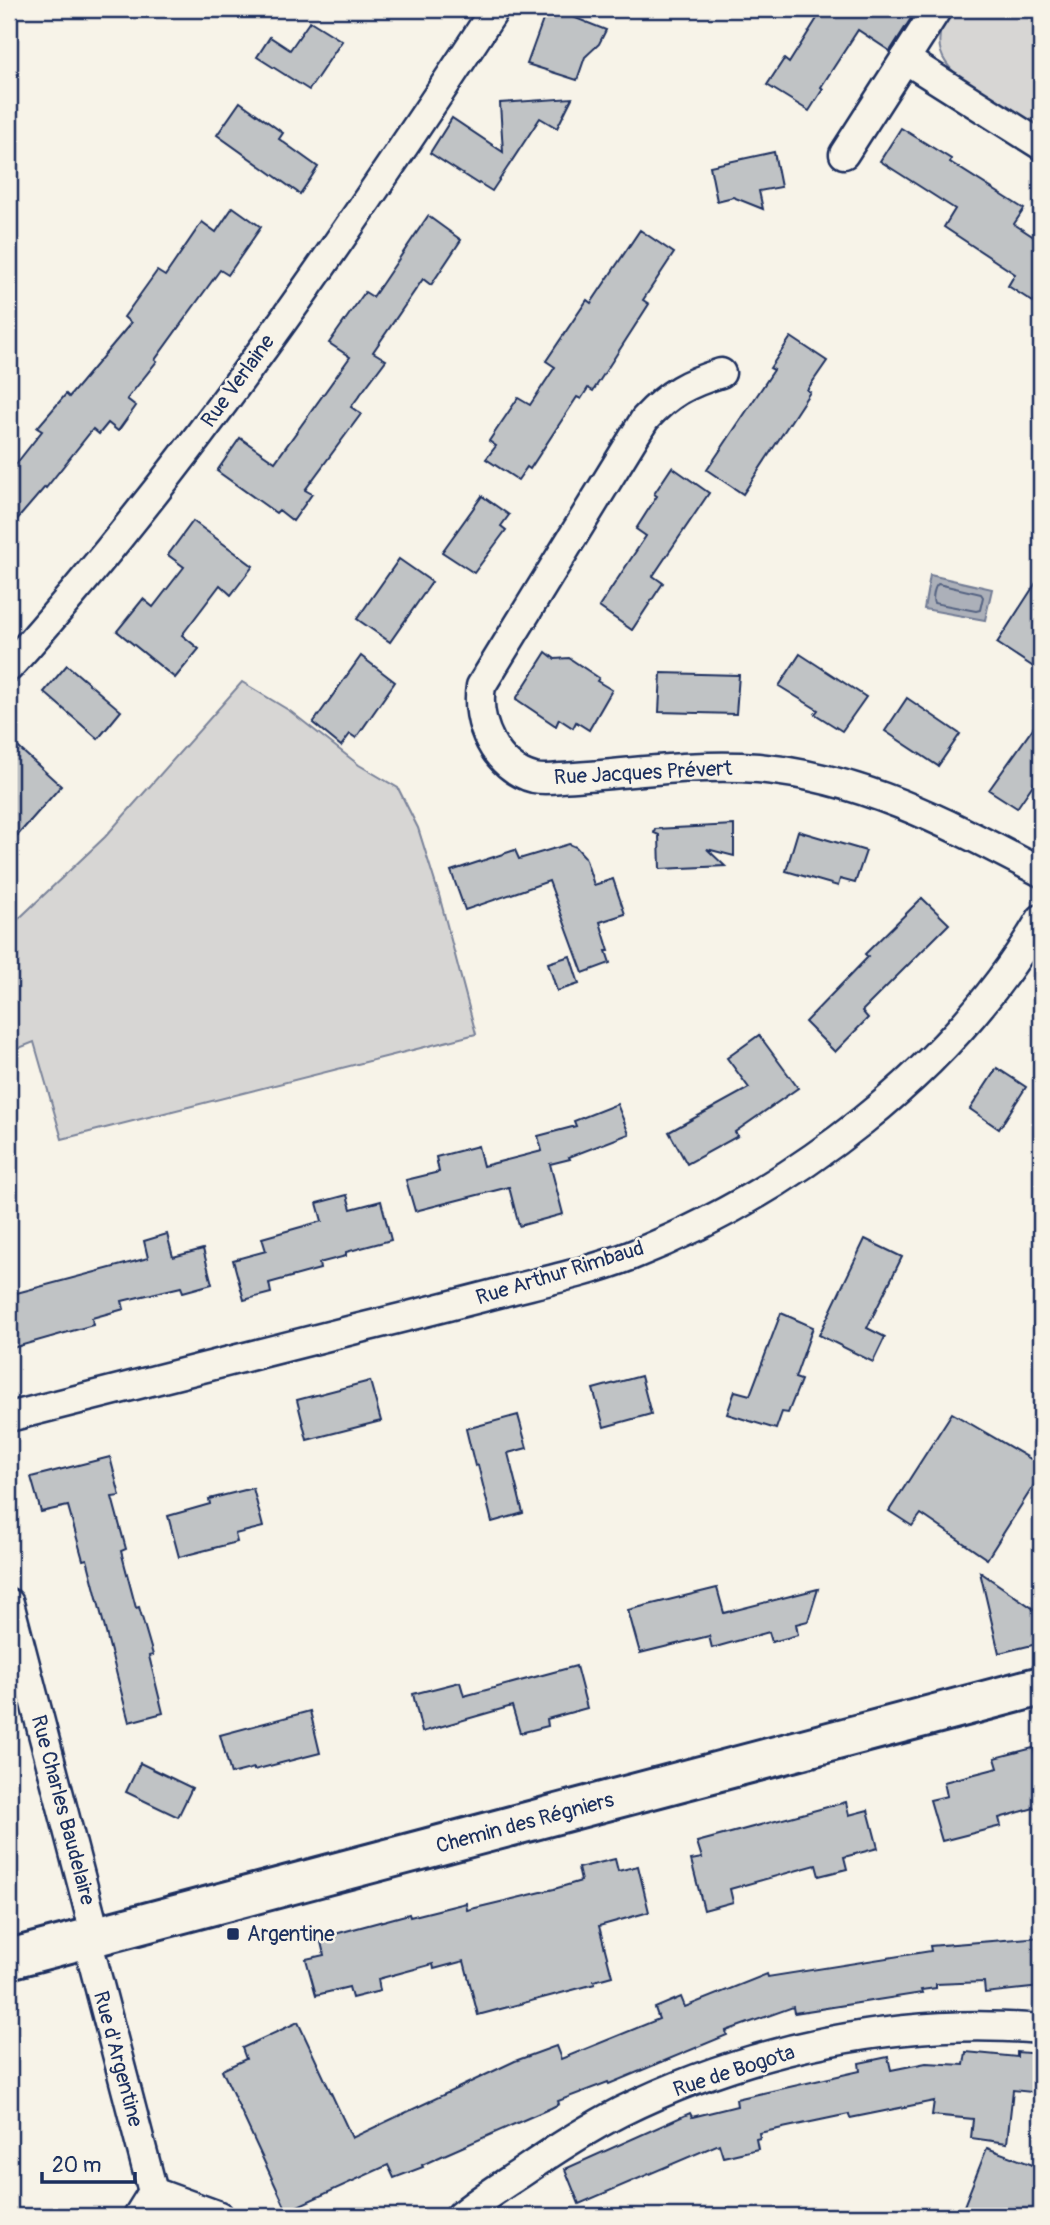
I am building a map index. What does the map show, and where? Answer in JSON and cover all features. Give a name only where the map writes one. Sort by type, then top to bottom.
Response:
[{"type":"main road","name":"Chemin des Régniers","points":[[9,1959],[1041,1686]]},
{"type":"street","name":"Rue Verlaine","points":[[9,667],[116,543],[179,462],[263,348],[495,9]]},
{"type":"street","points":[[844,154],[937,9]]},
{"type":"street","points":[[905,59],[1041,145]]},
{"type":"street","name":"Rue Jacques Prévert","points":[[721,373],[679,389],[645,419],[481,686],[478,701],[480,716],[491,742],[511,766],[533,778],[732,767],[785,772],[837,782],[881,795],[941,820],[1041,872]]},
{"type":"street","name":"Rue Arthur Rimbaud","points":[[9,1417],[544,1282],[629,1256],[676,1236],[722,1213],[797,1167],[899,1090],[977,1008],[1008,970],[1041,919]]},
{"type":"street","name":"Rue Charles Baudelaire","points":[[9,1603],[91,1938]]},
{"type":"street","name":"Rue d'Argentine","points":[[91,1938],[153,2192]]},
{"type":"street","name":"Rue de Bogota","points":[[460,2216],[557,2149],[602,2122],[677,2088],[730,2068],[820,2045],[910,2029],[961,2025],[1041,2029]]},
{"type":"street","points":[[138,2216],[153,2192],[219,2216]]},
{"type":"shaded area","points":[[950,9],[1041,9],[1041,130],[964,81],[946,62],[939,39]]},
{"type":"shaded area","points":[[242,682],[290,711],[359,765],[398,788],[418,828],[476,1034],[62,1139],[34,1042],[9,1052],[9,928],[105,837]]},
{"type":"water","points":[[930,575],[992,589],[985,620],[924,609]]},
{"type":"building","points":[[547,9],[606,30],[599,44],[585,57],[577,80],[527,64]]},
{"type":"building","points":[[823,9],[917,9],[890,51],[858,30],[821,87],[823,89],[809,111],[767,85],[784,59],[789,63]]},
{"type":"building","points":[[310,21],[342,41],[309,90],[257,57],[270,37],[290,50]]},
{"type":"building","points":[[572,98],[557,128],[540,118],[492,191],[430,153],[452,118],[503,152],[500,103]]},
{"type":"building","points":[[240,102],[283,133],[279,139],[318,167],[300,194],[217,135]]},
{"type":"building","points":[[901,128],[1024,209],[1014,224],[1037,239],[1041,232],[1041,291],[1033,302],[1008,286],[1015,274],[944,227],[955,209],[880,161]]},
{"type":"building","points":[[774,152],[781,187],[759,191],[763,209],[733,197],[717,201],[710,166]]},
{"type":"building","points":[[233,207],[261,227],[228,275],[220,270],[155,360],[157,361],[127,399],[136,406],[118,431],[108,423],[99,434],[93,429],[9,529],[9,473],[42,431],[37,428],[66,394],[69,397],[131,323],[124,317],[157,271],[165,276],[202,222],[216,232]]},
{"type":"building","points":[[428,216],[461,240],[431,285],[423,279],[373,352],[386,360],[351,407],[361,414],[305,490],[312,494],[293,521],[279,510],[276,513],[217,471],[240,438],[275,462],[350,357],[329,343],[365,292],[373,297]]},
{"type":"building","points":[[640,230],[674,253],[643,300],[649,304],[593,391],[588,388],[581,399],[577,397],[530,469],[527,467],[518,480],[486,459],[496,446],[489,441],[518,398],[530,405],[555,367],[546,361],[587,300],[591,303]]},
{"type":"building","points":[[791,337],[827,361],[807,390],[810,392],[743,494],[707,470],[774,370],[770,368]]},
{"type":"building","points":[[672,467],[709,493],[653,576],[663,583],[632,630],[599,607],[646,536],[636,529]]},
{"type":"building","points":[[482,496],[509,515],[501,526],[506,530],[474,573],[442,552]]},
{"type":"building","points":[[193,521],[253,566],[231,595],[220,585],[182,635],[199,649],[175,678],[117,631],[143,599],[153,607],[184,567],[168,555]]},
{"type":"building","points":[[399,559],[432,582],[390,642],[357,619]]},
{"type":"building","points":[[1041,575],[1041,672],[997,643]]},
{"type":"building","points":[[546,652],[555,659],[569,658],[612,690],[589,730],[576,722],[573,728],[559,719],[556,726],[516,699]]},
{"type":"building","points":[[800,654],[866,697],[842,731],[815,714],[818,710],[779,686]]},
{"type":"building","points":[[361,656],[395,682],[356,738],[350,734],[341,746],[313,723]]},
{"type":"building","points":[[67,665],[121,711],[98,739],[44,692]]},
{"type":"building","points":[[661,673],[739,675],[736,714],[659,712]]},
{"type":"building","points":[[907,698],[960,734],[938,766],[885,731]]},
{"type":"building","points":[[1041,717],[1041,773],[1017,808],[989,790]]},
{"type":"building","points":[[9,739],[61,786],[9,845]]},
{"type":"building","points":[[734,825],[734,856],[707,849],[725,866],[660,869],[659,835],[654,833],[655,829]]},
{"type":"building","points":[[798,831],[866,851],[855,883],[840,879],[838,886],[786,871]]},
{"type":"building","points":[[569,844],[585,857],[594,885],[613,879],[625,914],[600,922],[610,963],[583,973],[549,881],[465,910],[451,871],[515,850],[519,859]]},
{"type":"building","points":[[922,898],[949,924],[862,1011],[868,1018],[835,1052],[805,1022],[868,957],[865,954]]},
{"type":"building","points":[[570,956],[579,984],[557,991],[548,963]]},
{"type":"building","points":[[759,1035],[798,1088],[735,1132],[738,1136],[687,1164],[669,1132],[749,1088],[727,1058]]},
{"type":"building","points":[[997,1068],[1026,1087],[999,1129],[970,1109]]},
{"type":"building","points":[[617,1104],[629,1134],[569,1157],[570,1159],[550,1164],[563,1214],[519,1226],[509,1187],[415,1211],[406,1180],[439,1172],[436,1157],[478,1146],[483,1166],[542,1151],[538,1136],[576,1126],[574,1121]]},
{"type":"building","points":[[347,1195],[351,1209],[381,1201],[391,1240],[346,1252],[346,1256],[319,1263],[320,1269],[269,1283],[271,1293],[244,1300],[233,1260],[266,1251],[262,1238],[322,1221],[317,1203]]},
{"type":"building","points":[[167,1234],[173,1257],[203,1249],[212,1284],[183,1292],[181,1287],[122,1301],[124,1309],[92,1318],[93,1325],[9,1349],[9,1295],[148,1258],[144,1241]]},
{"type":"building","points":[[865,1239],[902,1257],[867,1328],[885,1337],[873,1362],[819,1335]]},
{"type":"building","points":[[781,1313],[813,1327],[795,1378],[801,1380],[788,1413],[782,1412],[776,1429],[727,1414],[735,1391],[750,1395]]},
{"type":"building","points":[[641,1376],[651,1414],[604,1427],[593,1389]]},
{"type":"building","points":[[370,1381],[381,1421],[307,1440],[297,1400]]},
{"type":"building","points":[[952,1413],[1041,1465],[1041,1474],[987,1559],[921,1514],[912,1526],[889,1511]]},
{"type":"building","points":[[518,1415],[527,1448],[508,1453],[523,1513],[492,1522],[466,1429]]},
{"type":"building","points":[[110,1457],[120,1496],[112,1497],[126,1549],[121,1551],[136,1608],[139,1607],[153,1655],[149,1656],[163,1713],[129,1722],[87,1559],[83,1560],[68,1506],[41,1512],[31,1477]]},
{"type":"building","points":[[253,1488],[263,1527],[235,1534],[237,1542],[179,1557],[168,1516],[210,1504],[209,1499]]},
{"type":"building","points":[[980,1572],[1041,1614],[1041,1643],[999,1653]]},
{"type":"building","points":[[717,1588],[724,1613],[818,1589],[808,1621],[796,1624],[798,1635],[772,1642],[769,1632],[712,1648],[709,1636],[640,1653],[628,1610]]},
{"type":"building","points":[[576,1666],[587,1708],[547,1719],[548,1726],[520,1733],[512,1706],[422,1732],[413,1694],[460,1682],[464,1696]]},
{"type":"building","points":[[310,1711],[320,1753],[231,1774],[220,1735]]},
{"type":"building","points":[[1033,1748],[1041,1773],[1041,1806],[999,1818],[1001,1826],[942,1841],[930,1800],[947,1796],[944,1782],[998,1768],[995,1758]]},
{"type":"building","points":[[140,1763],[192,1788],[178,1817],[126,1792]]},
{"type":"building","points":[[846,1802],[849,1815],[868,1810],[878,1848],[844,1857],[847,1869],[819,1876],[816,1865],[730,1889],[733,1902],[704,1910],[691,1860],[702,1858],[697,1842]]},
{"type":"building","points":[[615,1859],[618,1871],[638,1866],[649,1912],[599,1926],[612,1976],[594,1981],[595,1984],[478,2015],[464,1961],[434,1969],[433,1964],[378,1979],[380,1991],[352,1998],[349,1987],[316,1995],[306,1959],[324,1955],[321,1942],[336,1938],[335,1934],[409,1914],[410,1917],[466,1903],[467,1910],[554,1889],[581,1881],[578,1868]]},
{"type":"building","points":[[1041,1937],[1041,1987],[985,1993],[984,1982],[936,1984],[936,1988],[921,1990],[922,1993],[794,2013],[793,2007],[726,2031],[727,2035],[609,2084],[608,2082],[558,2101],[559,2104],[551,2108],[422,2165],[423,2167],[394,2178],[388,2165],[287,2211],[222,2070],[246,2059],[242,2048],[298,2022],[352,2138],[515,2061],[556,2046],[561,2059],[659,2019],[655,2008],[681,1997],[685,2007],[767,1974],[768,1977],[931,1951],[930,1946]]},
{"type":"building","points":[[966,2052],[1017,2057],[1017,2052],[1041,2054],[1041,2093],[1013,2090],[1007,2143],[971,2138],[973,2119],[932,2115],[934,2101],[850,2118],[849,2114],[759,2133],[760,2138],[756,2139],[758,2149],[723,2157],[719,2144],[579,2204],[565,2169],[690,2113],[692,2117],[737,2106],[736,2099],[860,2071],[859,2063],[888,2057],[891,2070],[926,2063],[964,2065]]},
{"type":"building","points":[[987,2148],[1041,2168],[1041,2216],[990,2216],[964,2206]]},
{"type":"place","name":"Argentine","points":[[233,1934]]}]
